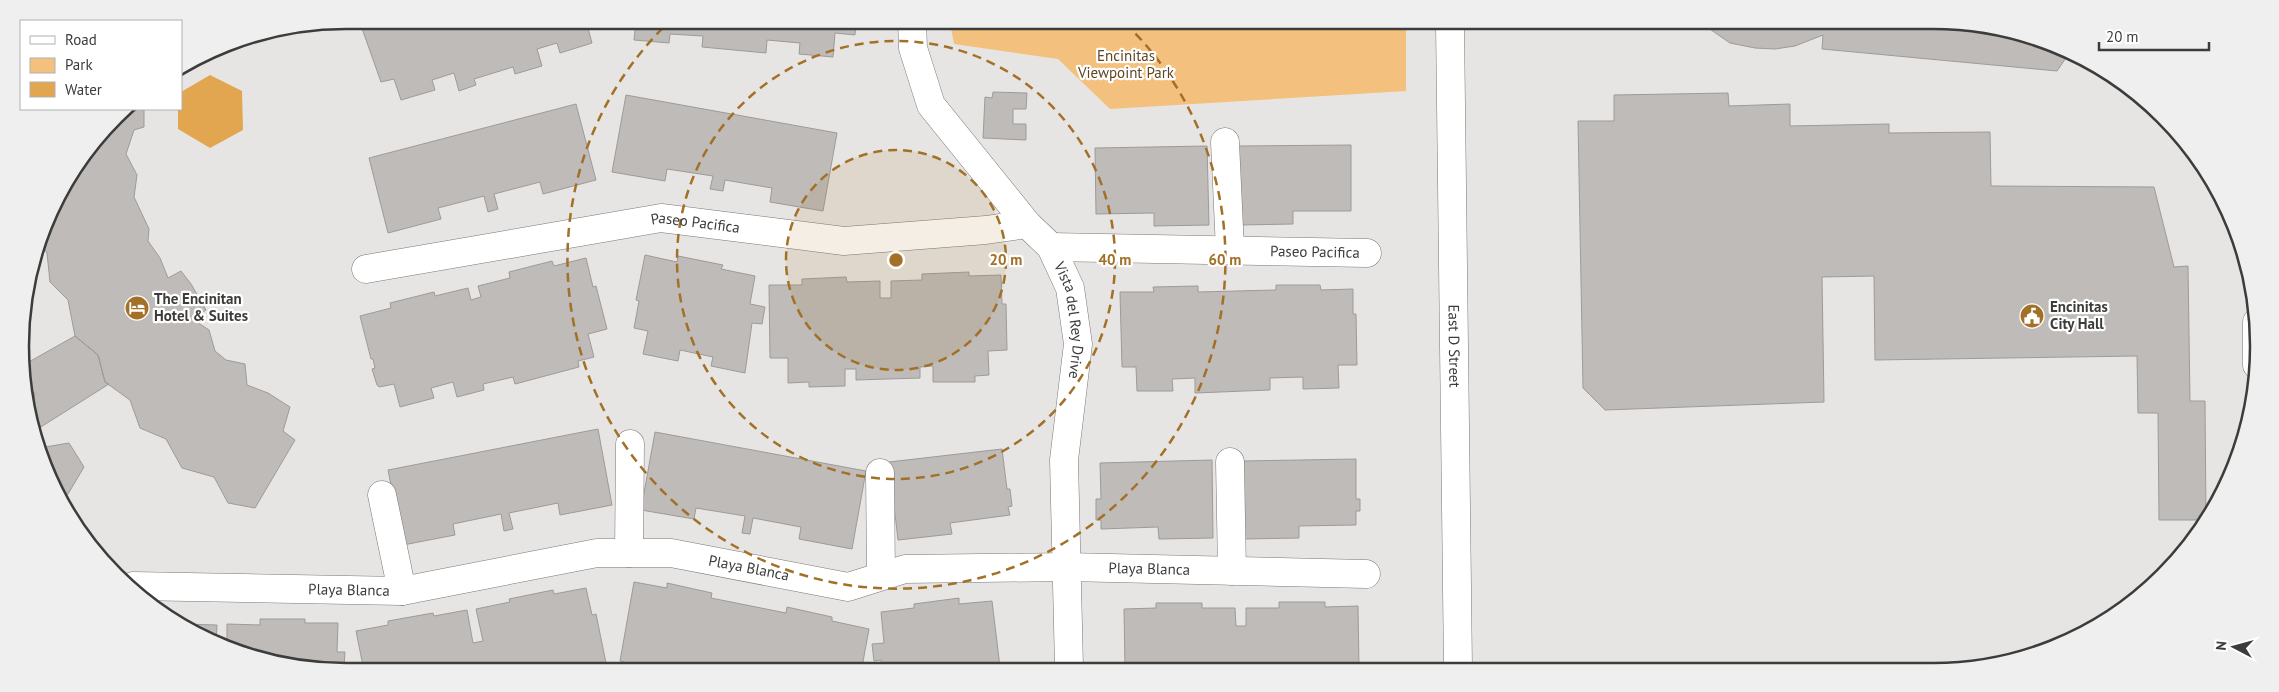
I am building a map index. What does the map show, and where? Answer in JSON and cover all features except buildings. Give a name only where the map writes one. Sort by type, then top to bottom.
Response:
[{"type":"street","name":"Vista del Rey Drive","points":[[912,29],[913,48],[931,105],[1027,224],[1051,247],[1070,288],[1078,344],[1064,460],[1070,663]]},
{"type":"street","name":"East D Street","points":[[1450,29],[1458,663]]},
{"type":"street","points":[[1225,142],[1230,250]]},
{"type":"street","name":"Paseo Pacifica","points":[[366,269],[661,218],[844,241],[986,230],[1027,224]]},
{"type":"street","name":"Paseo Pacifica","points":[[1051,247],[1367,253]]},
{"type":"street","points":[[629,553],[630,444]]},
{"type":"street","points":[[1230,462],[1232,571]]},
{"type":"street","points":[[880,473],[881,576]]},
{"type":"street","points":[[382,495],[402,591]]},
{"type":"street","name":"Playa Blanca","points":[[138,586],[402,591],[597,553],[672,553],[848,587],[905,569],[1067,567],[1366,574]]},
{"type":"green space","name":"Encinitas Viewpoint Park","points":[[951,29],[1406,29],[1406,91],[1110,109],[1058,59],[954,44]]},
{"type":"water","points":[[210,75],[242,91],[243,130],[210,148],[178,129],[178,110],[182,110],[182,91]]},
{"type":"place","name":"The Encinitan Hotel & Suites","points":[[137,308]]},
{"type":"place","name":"Encinitas City Hall","points":[[2032,316]]}]
